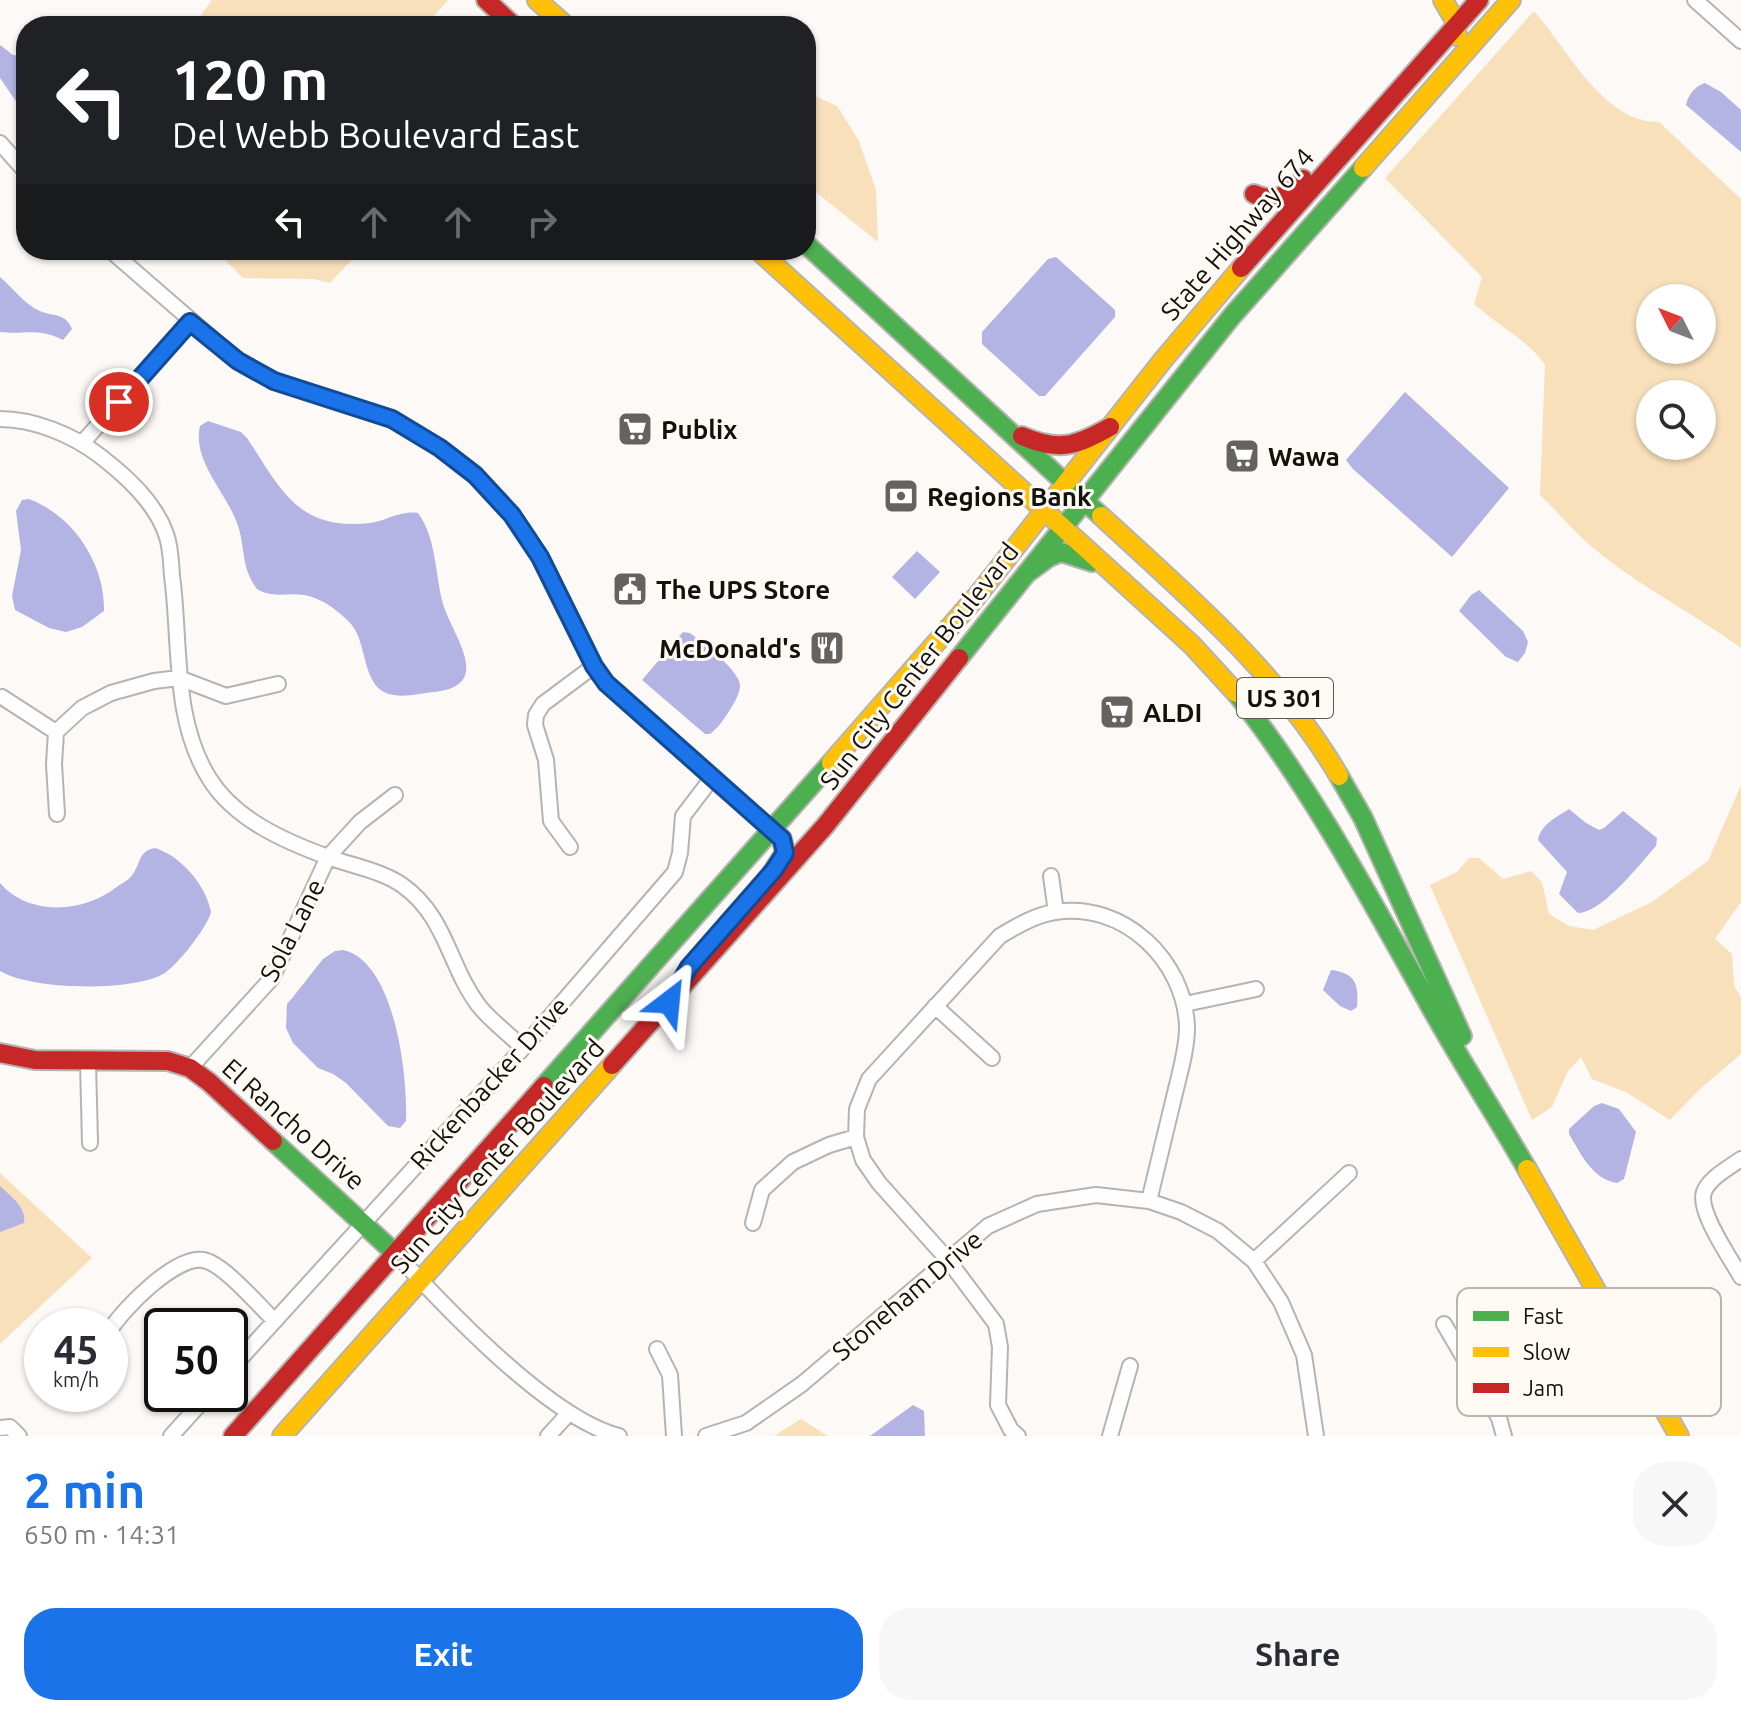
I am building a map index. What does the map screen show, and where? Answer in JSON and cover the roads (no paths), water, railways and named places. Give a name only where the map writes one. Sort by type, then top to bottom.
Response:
[{"type":"main road","points":[[486,0],[503,16]]},
{"type":"main road","points":[[537,0],[555,16]]},
{"type":"main road","points":[[1336,197],[1351,165],[1456,40],[1452,12],[1440,0]]},
{"type":"main road","points":[[1440,0],[1445,22],[1441,42]]},
{"type":"main road","name":"State Highway 674","points":[[1044,511],[1268,236],[1479,0]]},
{"type":"main road","name":"State Highway 674","points":[[1083,501],[1222,327],[1511,0]]},
{"type":"main road","points":[[1268,236],[1268,219],[1254,194],[1269,200],[1284,198],[1362,117],[1387,102]]},
{"type":"main road","name":"US 301","points":[[816,253],[1201,608],[1253,660],[1291,705],[1327,756],[1378,847],[1505,1132]]},
{"type":"main road","name":"US 301","points":[[769,260],[1215,668],[1277,742],[1329,824],[1457,1055],[1594,1288]]},
{"type":"main road","points":[[1010,431],[1043,446],[1059,448],[1080,444],[1110,427]]},
{"type":"main road","name":"Sun City Center Boulevard","points":[[282,1436],[825,826],[1083,501]]},
{"type":"main road","name":"Sun City Center Boulevard","points":[[233,1436],[772,830],[977,596],[1044,511]]},
{"type":"main road","points":[[1026,574],[1061,552],[1071,553],[1111,572]]},
{"type":"main road","points":[[669,1002],[689,967],[774,870],[785,853],[782,839],[772,830]]},
{"type":"main road","name":"El Rancho Drive","points":[[0,1053],[35,1060],[168,1061],[190,1068],[396,1254]]},
{"type":"main road","name":"US 301","points":[[1668,1416],[1679,1436]]},
{"type":"street","points":[[1695,0],[1741,41]]},
{"type":"street","points":[[0,143],[16,161]]},
{"type":"street","points":[[121,260],[238,361],[274,381],[392,419],[440,448],[475,475],[512,515],[540,557],[594,666],[606,683],[772,830]]},
{"type":"street","points":[[83,442],[190,322]]},
{"type":"street","points":[[0,419],[20,419],[83,442],[128,478],[146,499],[166,534],[176,604],[179,678],[193,741],[209,778],[229,802],[255,825],[401,884],[431,910],[479,1006],[523,1048]]},
{"type":"street","points":[[570,847],[551,821],[546,760],[535,725],[536,715],[543,704],[594,666]]},
{"type":"street","points":[[57,814],[56,732],[82,708],[111,693],[154,681],[179,678],[226,696],[278,684]]},
{"type":"street","points":[[2,697],[56,732]]},
{"type":"street","name":"Rickenbacker Drive","points":[[248,1350],[523,1048],[675,872],[683,816],[712,778]]},
{"type":"street","name":"Sola Lane","points":[[190,1068],[272,978],[328,857],[360,822],[395,795]]},
{"type":"street","points":[[1051,876],[1056,912]]},
{"type":"street","points":[[1018,1436],[1011,1430],[998,1405],[1000,1347],[996,1324],[948,1260],[879,1183],[863,1160],[856,1137],[857,1109],[869,1079],[1000,936],[1025,921],[1056,912],[1084,912],[1111,917],[1139,934],[1168,964],[1185,1004],[1186,1048],[1149,1201]]},
{"type":"street","points":[[1185,1004],[1256,989]]},
{"type":"street","points":[[935,1006],[992,1058]]},
{"type":"street","points":[[88,1062],[90,1143]]},
{"type":"street","points":[[753,1223],[762,1190],[793,1162],[829,1145],[856,1137]]},
{"type":"street","points":[[1741,1159],[1712,1181],[1704,1192],[1702,1208],[1741,1277]]},
{"type":"street","points":[[1254,1261],[1349,1173]]},
{"type":"street","name":"Stoneham Drive","points":[[706,1436],[746,1423],[802,1384],[988,1226],[1037,1204],[1096,1195],[1149,1201],[1181,1212],[1218,1231],[1254,1261],[1281,1302],[1304,1355],[1316,1436]]},
{"type":"street","points":[[396,1254],[512,1368],[569,1413],[605,1433],[619,1436]]},
{"type":"street","points":[[128,1310],[143,1293],[183,1262],[204,1260],[220,1268],[275,1321]]},
{"type":"street","points":[[1444,1324],[1457,1346]]},
{"type":"street","points":[[657,1349],[670,1375],[674,1436]]},
{"type":"street","points":[[1110,1436],[1130,1366]]},
{"type":"street","points":[[171,1436],[193,1412]]},
{"type":"street","points":[[548,1436],[569,1413]]},
{"type":"street","points":[[1498,1416],[1504,1436]]},
{"type":"street","points":[[0,1428],[10,1427],[19,1436]]},
{"type":"water","points":[[0,45],[16,55],[16,101],[0,78]]},
{"type":"water","points":[[1705,83],[1721,92],[1741,110],[1741,152],[1686,105],[1692,91]]},
{"type":"water","points":[[1056,257],[1115,310],[1115,317],[1045,396],[1039,396],[982,344],[982,332],[1048,259]]},
{"type":"water","points":[[0,277],[34,308],[66,320],[72,329],[63,340],[38,333],[0,332]]},
{"type":"water","points":[[1405,392],[1509,488],[1452,557],[1346,460]]},
{"type":"water","points":[[208,421],[241,432],[282,489],[308,513],[345,524],[370,523],[405,513],[418,513],[432,544],[446,613],[464,655],[466,668],[463,679],[453,687],[435,692],[404,696],[386,693],[373,681],[356,632],[336,610],[311,597],[268,594],[257,589],[248,572],[237,523],[201,452],[200,426]]},
{"type":"water","points":[[29,499],[60,517],[93,559],[103,593],[104,611],[82,627],[66,632],[49,628],[15,610],[12,596],[21,550],[16,511],[22,500]]},
{"type":"water","points":[[917,551],[940,572],[915,599],[892,577]]},
{"type":"water","points":[[1479,590],[1523,631],[1528,642],[1518,662],[1506,657],[1459,611]]},
{"type":"water","points":[[683,632],[690,633],[712,650],[739,681],[735,702],[710,734],[705,734],[642,680]]},
{"type":"water","points":[[1569,809],[1599,830],[1623,811],[1657,838],[1656,846],[1609,897],[1588,911],[1578,913],[1559,894],[1567,872],[1538,840],[1546,825]]},
{"type":"water","points":[[155,848],[174,858],[191,873],[204,892],[211,912],[198,937],[169,970],[148,980],[106,986],[34,982],[0,971],[0,883],[26,902],[41,906],[74,906],[105,895],[126,881],[143,855]]},
{"type":"water","points":[[343,950],[361,959],[375,975],[395,1023],[406,1101],[406,1121],[400,1128],[388,1126],[346,1083],[318,1068],[293,1043],[286,1028],[287,1004],[323,959]]},
{"type":"water","points":[[1331,970],[1345,974],[1354,981],[1357,1007],[1351,1011],[1340,1006],[1323,990]]},
{"type":"water","points":[[1602,1103],[1619,1109],[1636,1132],[1624,1179],[1617,1183],[1594,1171],[1569,1134],[1569,1129],[1594,1106]]},
{"type":"water","points":[[0,1186],[17,1202],[23,1212],[24,1223],[0,1232]]},
{"type":"water","points":[[913,1405],[924,1411],[925,1436],[870,1436]]},
{"type":"place","name":"Publix","points":[[635,429]]},
{"type":"place","name":"Wawa","points":[[1242,456]]},
{"type":"place","name":"Regions Bank","points":[[901,496]]},
{"type":"place","name":"The UPS Store","points":[[630,589]]},
{"type":"place","name":"McDonald's","points":[[827,648]]},
{"type":"place","name":"ALDI","points":[[1117,712]]}]
